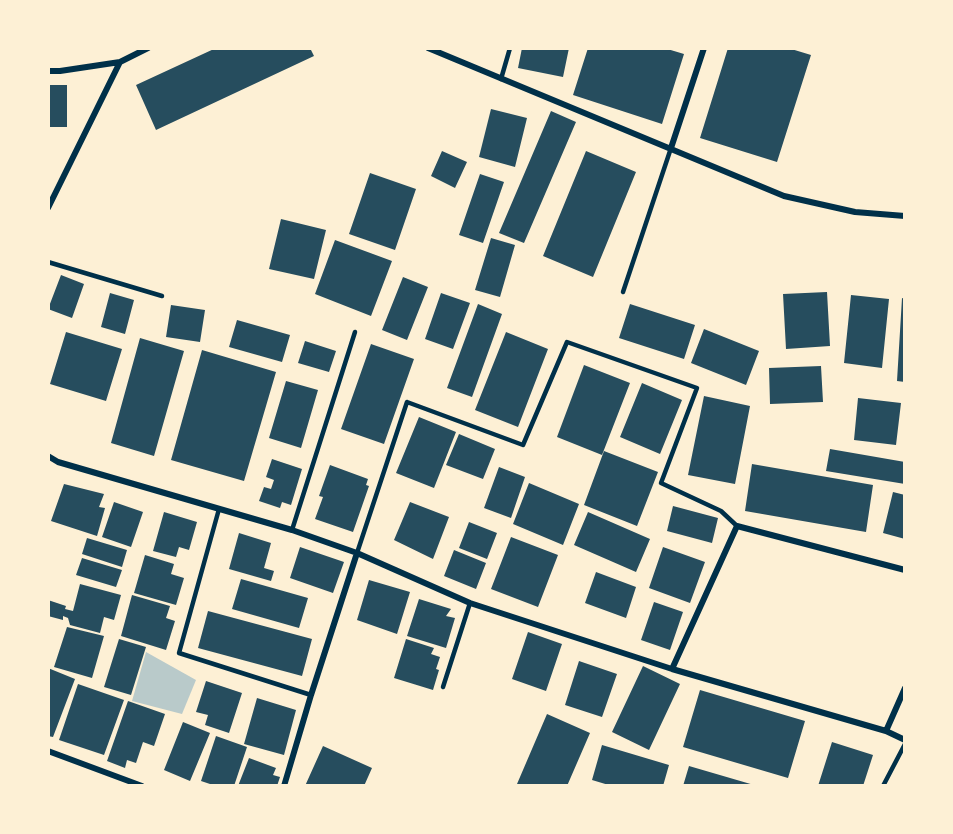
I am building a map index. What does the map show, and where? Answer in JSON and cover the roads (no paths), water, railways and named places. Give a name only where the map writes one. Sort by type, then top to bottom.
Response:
[{"type":"street","points":[[48,71],[120,62],[148,48]]},
{"type":"street","points":[[428,48],[784,196],[855,212],[905,216]]},
{"type":"street","points":[[672,148],[704,48]]},
{"type":"street","points":[[48,208],[120,62]]},
{"type":"street","points":[[48,456],[58,462],[292,530],[357,553],[470,603],[672,669],[886,731],[905,740]]},
{"type":"street","points":[[672,669],[737,526],[905,570]]},
{"type":"street","points":[[284,786],[357,553]]},
{"type":"street","points":[[886,731],[905,688]]},
{"type":"street","points":[[48,751],[142,786]]},
{"type":"lane","points":[[501,79],[510,48]]},
{"type":"lane","points":[[623,292],[672,148]]},
{"type":"lane","points":[[48,262],[162,296]]},
{"type":"lane","points":[[292,530],[356,332]]},
{"type":"lane","points":[[357,553],[407,402],[523,446],[567,342],[697,388],[660,483],[721,511],[737,526]]},
{"type":"lane","points":[[219,509],[179,653],[311,695]]},
{"type":"lane","points":[[443,687],[470,603]]},
{"type":"lane","points":[[883,786],[905,744]]}]
